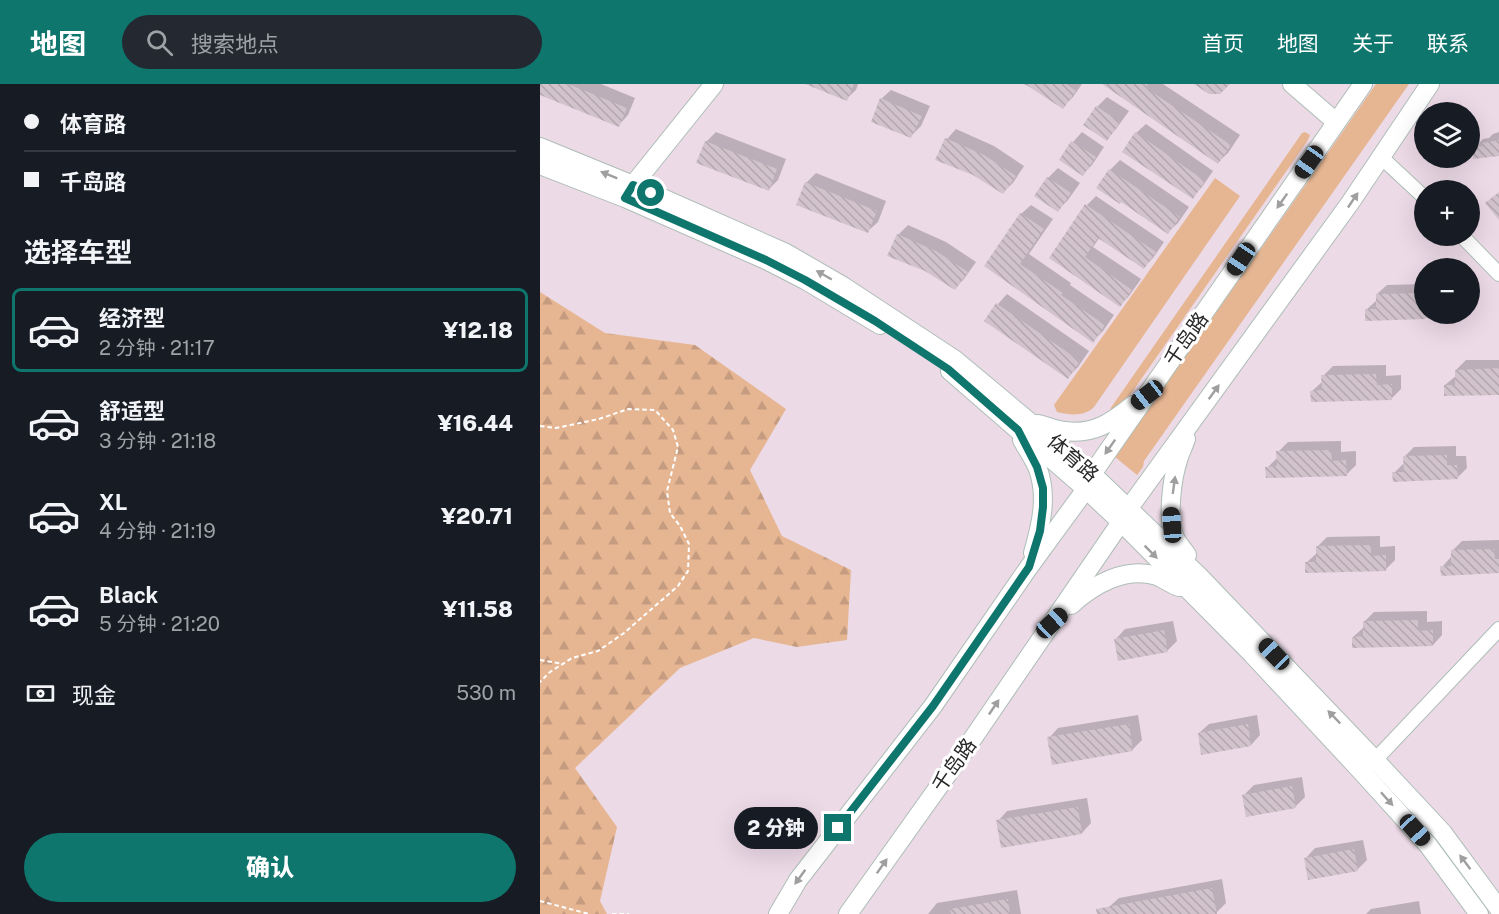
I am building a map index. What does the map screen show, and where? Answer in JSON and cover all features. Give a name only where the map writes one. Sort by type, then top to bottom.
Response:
[{"type":"street","points":[[629,191],[714,84]]},
{"type":"street","points":[[1292,84],[1336,122]]},
{"type":"street","name":"千岛路","points":[[778,914],[798,880],[933,706],[1363,84]]},
{"type":"street","name":"千岛路","points":[[848,914],[969,744],[1125,515],[1350,203],[1430,84]]},
{"type":"street","name":"体育路","points":[[540,147],[629,191],[786,253],[843,286],[954,359],[1025,427],[1089,481],[1229,608],[1368,765],[1479,914]]},
{"type":"street","points":[[1381,157],[1414,188]]},
{"type":"street","name":"体育路","points":[[540,165],[629,191]]},
{"type":"street","points":[[1471,246],[1499,274]]},
{"type":"street","points":[[1029,567],[1040,531],[1043,488],[1025,427],[1039,424],[1064,431],[1100,428],[1147,395]]},
{"type":"street","points":[[1196,416],[1178,458],[1173,484],[1172,525],[1176,540],[1222,594],[1229,608]]},
{"type":"street","name":"体育路","points":[[1125,515],[1189,590],[1260,662],[1443,833],[1499,909]]},
{"type":"street","points":[[1052,623],[1095,586],[1115,577],[1135,574],[1156,576],[1189,590]]},
{"type":"street","points":[[1368,765],[1499,629]]},
{"type":"path","points":[[540,426],[556,428],[599,419],[628,409],[655,410],[674,430],[678,447],[667,491],[670,513],[680,526],[688,544],[688,570],[678,586],[624,633],[598,651],[573,658],[550,672],[540,682]]},
{"type":"path","points":[[540,660],[564,664]]},
{"type":"path","points":[[540,901],[589,914]]},
{"type":"path","points":[[612,914],[629,914]]},
{"type":"green space","points":[[1376,84],[1409,84],[1144,461],[1137,475],[1115,457]]},
{"type":"green space","points":[[1302,133],[1310,135],[1308,140],[1128,398],[1117,408],[1110,409]]},
{"type":"green space","points":[[1215,178],[1240,196],[1094,407],[1081,414],[1057,412],[1054,405]]},
{"type":"green space","points":[[540,292],[605,333],[695,345],[786,409],[750,470],[782,536],[851,570],[847,640],[797,647],[754,638],[680,668],[575,768],[617,827],[600,901],[607,914],[540,914]]},
{"type":"building","points":[[540,84],[568,84],[627,108],[619,127],[540,95]]},
{"type":"building","points":[[805,84],[854,84],[847,101]]},
{"type":"building","points":[[1025,84],[1066,84],[1076,91],[1063,109]]},
{"type":"building","points":[[1102,84],[1148,84],[1146,88],[1231,145],[1218,164]]},
{"type":"building","points":[[1194,84],[1230,84],[1220,94],[1209,94]]},
{"type":"building","points":[[880,98],[922,116],[911,138],[871,122]]},
{"type":"building","points":[[1096,106],[1120,122],[1107,141],[1083,125]]},
{"type":"building","points":[[1135,132],[1205,181],[1193,199],[1122,152]]},
{"type":"building","points":[[945,138],[984,155],[1016,176],[1003,194],[973,175],[935,160]]},
{"type":"building","points":[[1499,140],[1499,156],[1480,158],[1482,143]]},
{"type":"building","points":[[705,141],[777,169],[769,191],[696,163]]},
{"type":"building","points":[[1071,141],[1096,157],[1083,176],[1059,160]]},
{"type":"building","points":[[1109,169],[1180,217],[1168,234],[1096,188]]},
{"type":"building","points":[[1047,177],[1071,193],[1058,212],[1034,196]]},
{"type":"building","points":[[805,182],[877,211],[868,233],[796,205]]},
{"type":"building","points":[[1499,192],[1499,220],[1485,203]]},
{"type":"building","points":[[1085,204],[1156,252],[1144,269],[1098,238],[1085,257],[1132,290],[1120,307],[1049,258]]},
{"type":"building","points":[[1020,213],[1044,229],[1020,264],[1105,325],[1093,343],[984,266]]},
{"type":"building","points":[[897,234],[936,251],[968,272],[955,290],[925,271],[887,256]]},
{"type":"building","points":[[1414,293],[1414,319],[1365,321],[1365,309],[1376,309],[1376,294]]},
{"type":"building","points":[[996,303],[1080,361],[1068,379],[984,321]]},
{"type":"building","points":[[1499,368],[1499,395],[1444,396],[1444,385],[1455,385],[1455,370]]},
{"type":"building","points":[[1376,374],[1377,385],[1392,384],[1392,400],[1311,402],[1310,391],[1322,390],[1321,375]]},
{"type":"building","points":[[1331,450],[1332,461],[1346,460],[1347,476],[1266,478],[1265,467],[1277,466],[1276,451]]},
{"type":"building","points":[[1447,455],[1447,465],[1457,465],[1458,479],[1393,482],[1392,472],[1404,472],[1403,456]]},
{"type":"building","points":[[1371,545],[1371,556],[1386,555],[1386,571],[1305,573],[1305,562],[1316,562],[1316,546]]},
{"type":"building","points":[[1494,549],[1495,559],[1499,559],[1499,573],[1441,576],[1440,566],[1451,566],[1451,550]]},
{"type":"building","points":[[1418,620],[1418,631],[1433,630],[1433,646],[1352,648],[1352,637],[1363,636],[1363,621]]},
{"type":"building","points":[[1164,630],[1168,652],[1118,661],[1114,639]]},
{"type":"building","points":[[1129,724],[1133,751],[1052,765],[1047,737]]},
{"type":"building","points":[[1248,724],[1251,746],[1201,755],[1198,733]]},
{"type":"building","points":[[1292,786],[1296,808],[1246,817],[1242,795]]},
{"type":"building","points":[[1078,807],[1082,834],[1001,848],[996,820]]},
{"type":"building","points":[[1354,849],[1358,871],[1308,880],[1304,858]]},
{"type":"building","points":[[1212,888],[1217,914],[1097,914],[1096,909]]},
{"type":"building","points":[[1008,899],[1010,914],[951,914],[950,909]]},
{"type":"route","points":[[651,193],[633,185],[625,198],[766,260],[805,280],[875,321],[948,369],[1018,430],[1037,467],[1043,488],[1043,507],[1040,531],[1029,567],[933,706],[838,828]]}]
